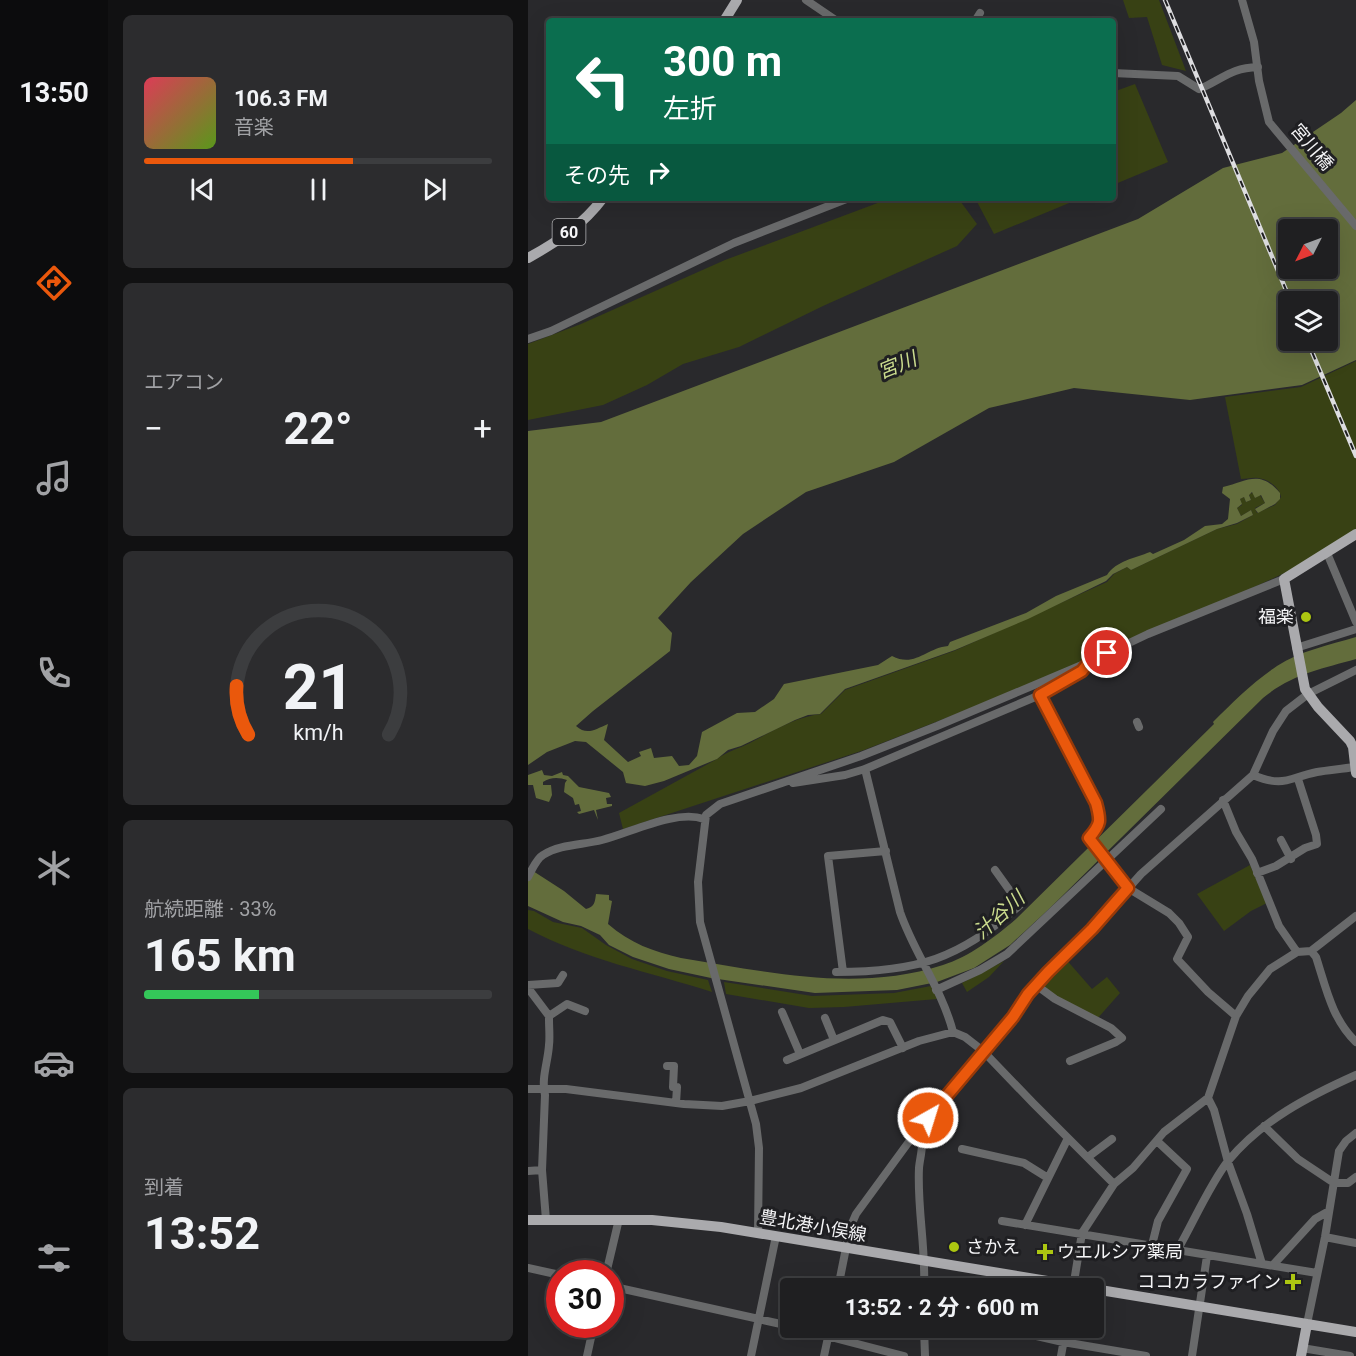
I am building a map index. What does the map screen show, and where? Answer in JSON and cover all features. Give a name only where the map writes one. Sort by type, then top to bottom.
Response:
[{"type":"main road","points":[[726,18],[737,0]]},
{"type":"main road","name":"60","points":[[528,258],[566,235],[581,223],[600,201]]},
{"type":"main road","points":[[1355,770],[1353,747],[1350,741],[1308,694],[1302,680],[1284,579],[1356,534]]},
{"type":"main road","name":"豊北港小俣線","points":[[528,1220],[652,1220],[758,1233],[1020,1278]]},
{"type":"main road","name":"豊北港小俣線","points":[[1104,1291],[1356,1332]]},
{"type":"main road","points":[[1302,1352],[1306,1324]]},
{"type":"street","points":[[806,0],[833,18]]},
{"type":"street","name":"宮川橋","points":[[1242,0],[1254,42],[1259,81],[1269,122],[1356,226]]},
{"type":"street","points":[[977,18],[980,13]]},
{"type":"street","points":[[1116,73],[1178,76],[1201,88],[1224,74],[1258,67]]},
{"type":"street","points":[[528,339],[551,331],[734,243],[841,201]]},
{"type":"street","points":[[1327,553],[1356,622]]},
{"type":"street","points":[[758,1233],[759,1148],[756,1124],[700,922],[698,893],[704,819],[709,811],[720,804],[894,743],[1089,662],[1148,634],[1284,579]]},
{"type":"street","points":[[1296,650],[1356,629]]},
{"type":"street","points":[[784,782],[845,776],[865,769],[1040,695],[1082,671],[1089,662]]},
{"type":"street","points":[[840,1278],[850,1228],[856,1214],[917,1133],[1013,1017],[1036,985],[1092,929],[1128,888],[1253,775],[1280,719],[1308,694],[1356,670]]},
{"type":"street","points":[[1040,695],[1096,803],[1101,818],[1089,838],[1128,888],[1169,913],[1179,923],[1188,937],[1177,959],[1208,992],[1236,1016]]},
{"type":"street","points":[[865,769],[900,912],[908,934],[945,1005],[953,1032]]},
{"type":"street","points":[[1253,775],[1269,782],[1283,782],[1315,773],[1355,770]]},
{"type":"street","points":[[1257,873],[1291,859],[1305,848],[1317,844],[1298,779]]},
{"type":"street","points":[[1223,800],[1236,832],[1252,859],[1279,926],[1297,952]]},
{"type":"street","points":[[935,988],[980,970],[1007,954],[1161,808]]},
{"type":"street","points":[[530,873],[539,857],[552,851],[602,840],[661,822],[695,816],[704,819]]},
{"type":"street","points":[[1281,840],[1291,859]]},
{"type":"street","points":[[886,851],[828,856],[840,972],[883,971],[925,964],[963,949],[995,928],[1020,905],[995,870]]},
{"type":"street","points":[[1074,1278],[1082,1233],[1114,1184],[1133,1168],[1164,1132],[1208,1098],[1236,1016],[1248,996],[1270,969],[1297,952],[1311,951],[1356,916]]},
{"type":"street","points":[[1311,951],[1316,957],[1331,1005],[1339,1022],[1356,1042]]},
{"type":"street","points":[[528,987],[558,984],[563,975]]},
{"type":"street","points":[[1036,985],[1055,999],[1111,1028],[1122,1038],[1070,1061]]},
{"type":"street","points":[[528,987],[549,1016],[549,1046],[543,1089],[542,1170],[546,1220]]},
{"type":"street","points":[[549,1016],[567,1004],[585,1011]]},
{"type":"street","points":[[782,1012],[801,1054]]},
{"type":"street","points":[[825,1018],[834,1040]]},
{"type":"street","points":[[787,1060],[887,1020],[903,1048]]},
{"type":"street","points":[[528,1089],[566,1089],[676,1103],[722,1106],[801,1088],[919,1041],[953,1032],[965,1037],[983,1051],[1114,1184]]},
{"type":"street","points":[[667,1066],[674,1066],[673,1087],[677,1087],[676,1103]]},
{"type":"street","points":[[1178,1249],[1228,1162],[1264,1126],[1289,1108],[1356,1075]]},
{"type":"street","points":[[1208,1098],[1215,1110],[1228,1162],[1262,1264]]},
{"type":"street","points":[[1264,1126],[1298,1159],[1334,1183],[1348,1183],[1356,1177]]},
{"type":"street","points":[[917,1133],[922,1141],[918,1184],[926,1262],[925,1278]]},
{"type":"street","points":[[1306,1324],[1325,1237],[1339,1151],[1356,1133]]},
{"type":"street","points":[[1025,1225],[1068,1138]]},
{"type":"street","points":[[1088,1157],[1112,1139]]},
{"type":"street","points":[[1152,1245],[1158,1221],[1187,1169],[1157,1141]]},
{"type":"street","points":[[962,1149],[1024,1163],[1048,1178]]},
{"type":"street","points":[[528,1171],[542,1170]]},
{"type":"street","points":[[1273,1266],[1315,1220],[1329,1211]]},
{"type":"street","points":[[609,1260],[619,1219]]},
{"type":"street","points":[[1002,1221],[1317,1273]]},
{"type":"street","points":[[752,1356],[777,1236]]},
{"type":"street","points":[[1325,1237],[1356,1244]]},
{"type":"street","points":[[1192,1356],[1208,1256]]},
{"type":"street","points":[[528,1268],[546,1272]]},
{"type":"street","points":[[624,1289],[780,1323]]},
{"type":"street","points":[[587,1356],[591,1338]]},
{"type":"street","points":[[824,1356],[828,1338]]},
{"type":"street","points":[[850,1338],[904,1356]]},
{"type":"street","points":[[924,1338],[925,1356]]},
{"type":"street","points":[[1045,1338],[1146,1356]]},
{"type":"street","points":[[1061,1356],[1064,1338]]},
{"type":"street","points":[[1302,1352],[1350,1356]]},
{"type":"shaded area","points":[[1123,0],[1159,0],[1186,71],[1162,65],[1147,17],[1129,18]]},
{"type":"shaded area","points":[[1135,84],[1168,162],[1116,184],[1116,91]]},
{"type":"shaded area","points":[[883,201],[960,201],[977,224],[957,246],[823,306],[739,347],[683,364],[647,385],[603,405],[528,420],[528,344],[581,324],[725,260]]},
{"type":"shaded area","points":[[977,201],[1074,201],[994,234]]},
{"type":"shaded area","points":[[1356,361],[1356,534],[1327,553],[1089,662],[864,750],[623,829],[619,813],[729,752],[793,721],[821,714],[845,690],[954,651],[1107,582],[1114,574],[1127,567],[1131,570],[1217,529],[1237,524],[1253,515],[1251,510],[1241,516],[1237,508],[1242,505],[1240,499],[1244,497],[1246,502],[1251,500],[1249,494],[1253,493],[1255,498],[1260,495],[1265,503],[1255,508],[1257,513],[1275,505],[1281,497],[1272,484],[1258,478],[1241,479],[1225,397],[1301,387]]},
{"type":"shaded area","points":[[1250,865],[1267,903],[1251,911],[1224,931],[1197,894]]},
{"type":"shaded area","points":[[528,910],[553,922],[582,928],[606,945],[632,959],[667,971],[708,980],[712,992],[595,957],[550,940],[528,929]]},
{"type":"shaded area","points":[[1064,957],[1092,989],[1107,977],[1120,993],[1097,1019],[1036,985]]},
{"type":"shaded area","points":[[1004,961],[989,977],[967,992],[962,983]]},
{"type":"shaded area","points":[[724,982],[812,996],[894,993],[931,986],[937,999],[809,1008],[726,994]]},
{"type":"water","name":"宮川","points":[[1356,100],[1356,360],[1302,385],[1190,400],[1074,388],[989,408],[894,462],[806,492],[743,534],[691,582],[658,618],[672,633],[670,651],[576,726],[588,731],[608,724],[604,740],[628,762],[641,756],[639,752],[651,748],[654,758],[672,756],[679,766],[689,765],[697,756],[702,732],[737,713],[755,712],[774,699],[784,684],[878,665],[892,656],[907,660],[914,659],[940,647],[948,646],[950,642],[1026,613],[1056,596],[1107,575],[1121,563],[1150,552],[1153,554],[1184,540],[1205,526],[1222,524],[1228,519],[1230,499],[1222,493],[1223,487],[1246,480],[1260,479],[1266,481],[1280,493],[1280,499],[1275,504],[1258,513],[1255,509],[1265,503],[1261,495],[1255,498],[1252,492],[1249,495],[1251,500],[1246,502],[1244,497],[1240,499],[1242,504],[1237,508],[1241,516],[1251,510],[1253,515],[1237,523],[1217,529],[1131,570],[1127,567],[1113,574],[1106,581],[1028,619],[955,650],[845,689],[820,714],[808,715],[795,720],[728,750],[717,759],[664,781],[645,786],[626,783],[623,772],[586,742],[575,741],[547,752],[528,765],[528,431],[601,422],[1138,219],[1223,168],[1282,153],[1341,113]]},
{"type":"water","points":[[1356,637],[1356,659],[1296,678],[1263,698],[1010,945],[974,968],[937,982],[897,990],[815,993],[711,978],[669,969],[633,957],[609,945],[600,935],[528,906],[528,880],[533,871],[564,891],[586,909],[593,905],[596,894],[609,895],[609,900],[612,901],[608,924],[643,946],[681,958],[779,974],[845,979],[877,978],[943,965],[972,952],[1016,919],[1214,724],[1213,722],[1260,679],[1295,656]]},
{"type":"water","points":[[542,770],[544,775],[552,776],[562,772],[579,787],[609,793],[611,797],[606,798],[607,804],[612,804],[612,806],[596,810],[598,820],[594,810],[579,814],[577,812],[581,811],[579,804],[575,805],[573,798],[564,792],[567,780],[558,778],[543,782],[543,785],[551,785],[552,795],[549,802],[536,798],[533,785],[528,785],[528,775]]},
{"type":"railway","points":[[1165,0],[1286,291]]},
{"type":"railway","points":[[1312,351],[1356,456]]},
{"type":"place","name":"福楽","points":[[1306,617]]},
{"type":"place","name":"さかえ","points":[[954,1247]]},
{"type":"place","name":"ウエルシア薬局","points":[[1045,1252]]},
{"type":"place","name":"ココカラファイン","points":[[1293,1282]]},
{"type":"route","points":[[928,1118],[1013,1017],[1028,994],[1092,929],[1128,888],[1089,838],[1101,818],[1096,803],[1040,695],[1082,671],[1089,662],[1107,653]]},
{"type":"water label","name":"汁谷川","points":[[999,915]]}]
